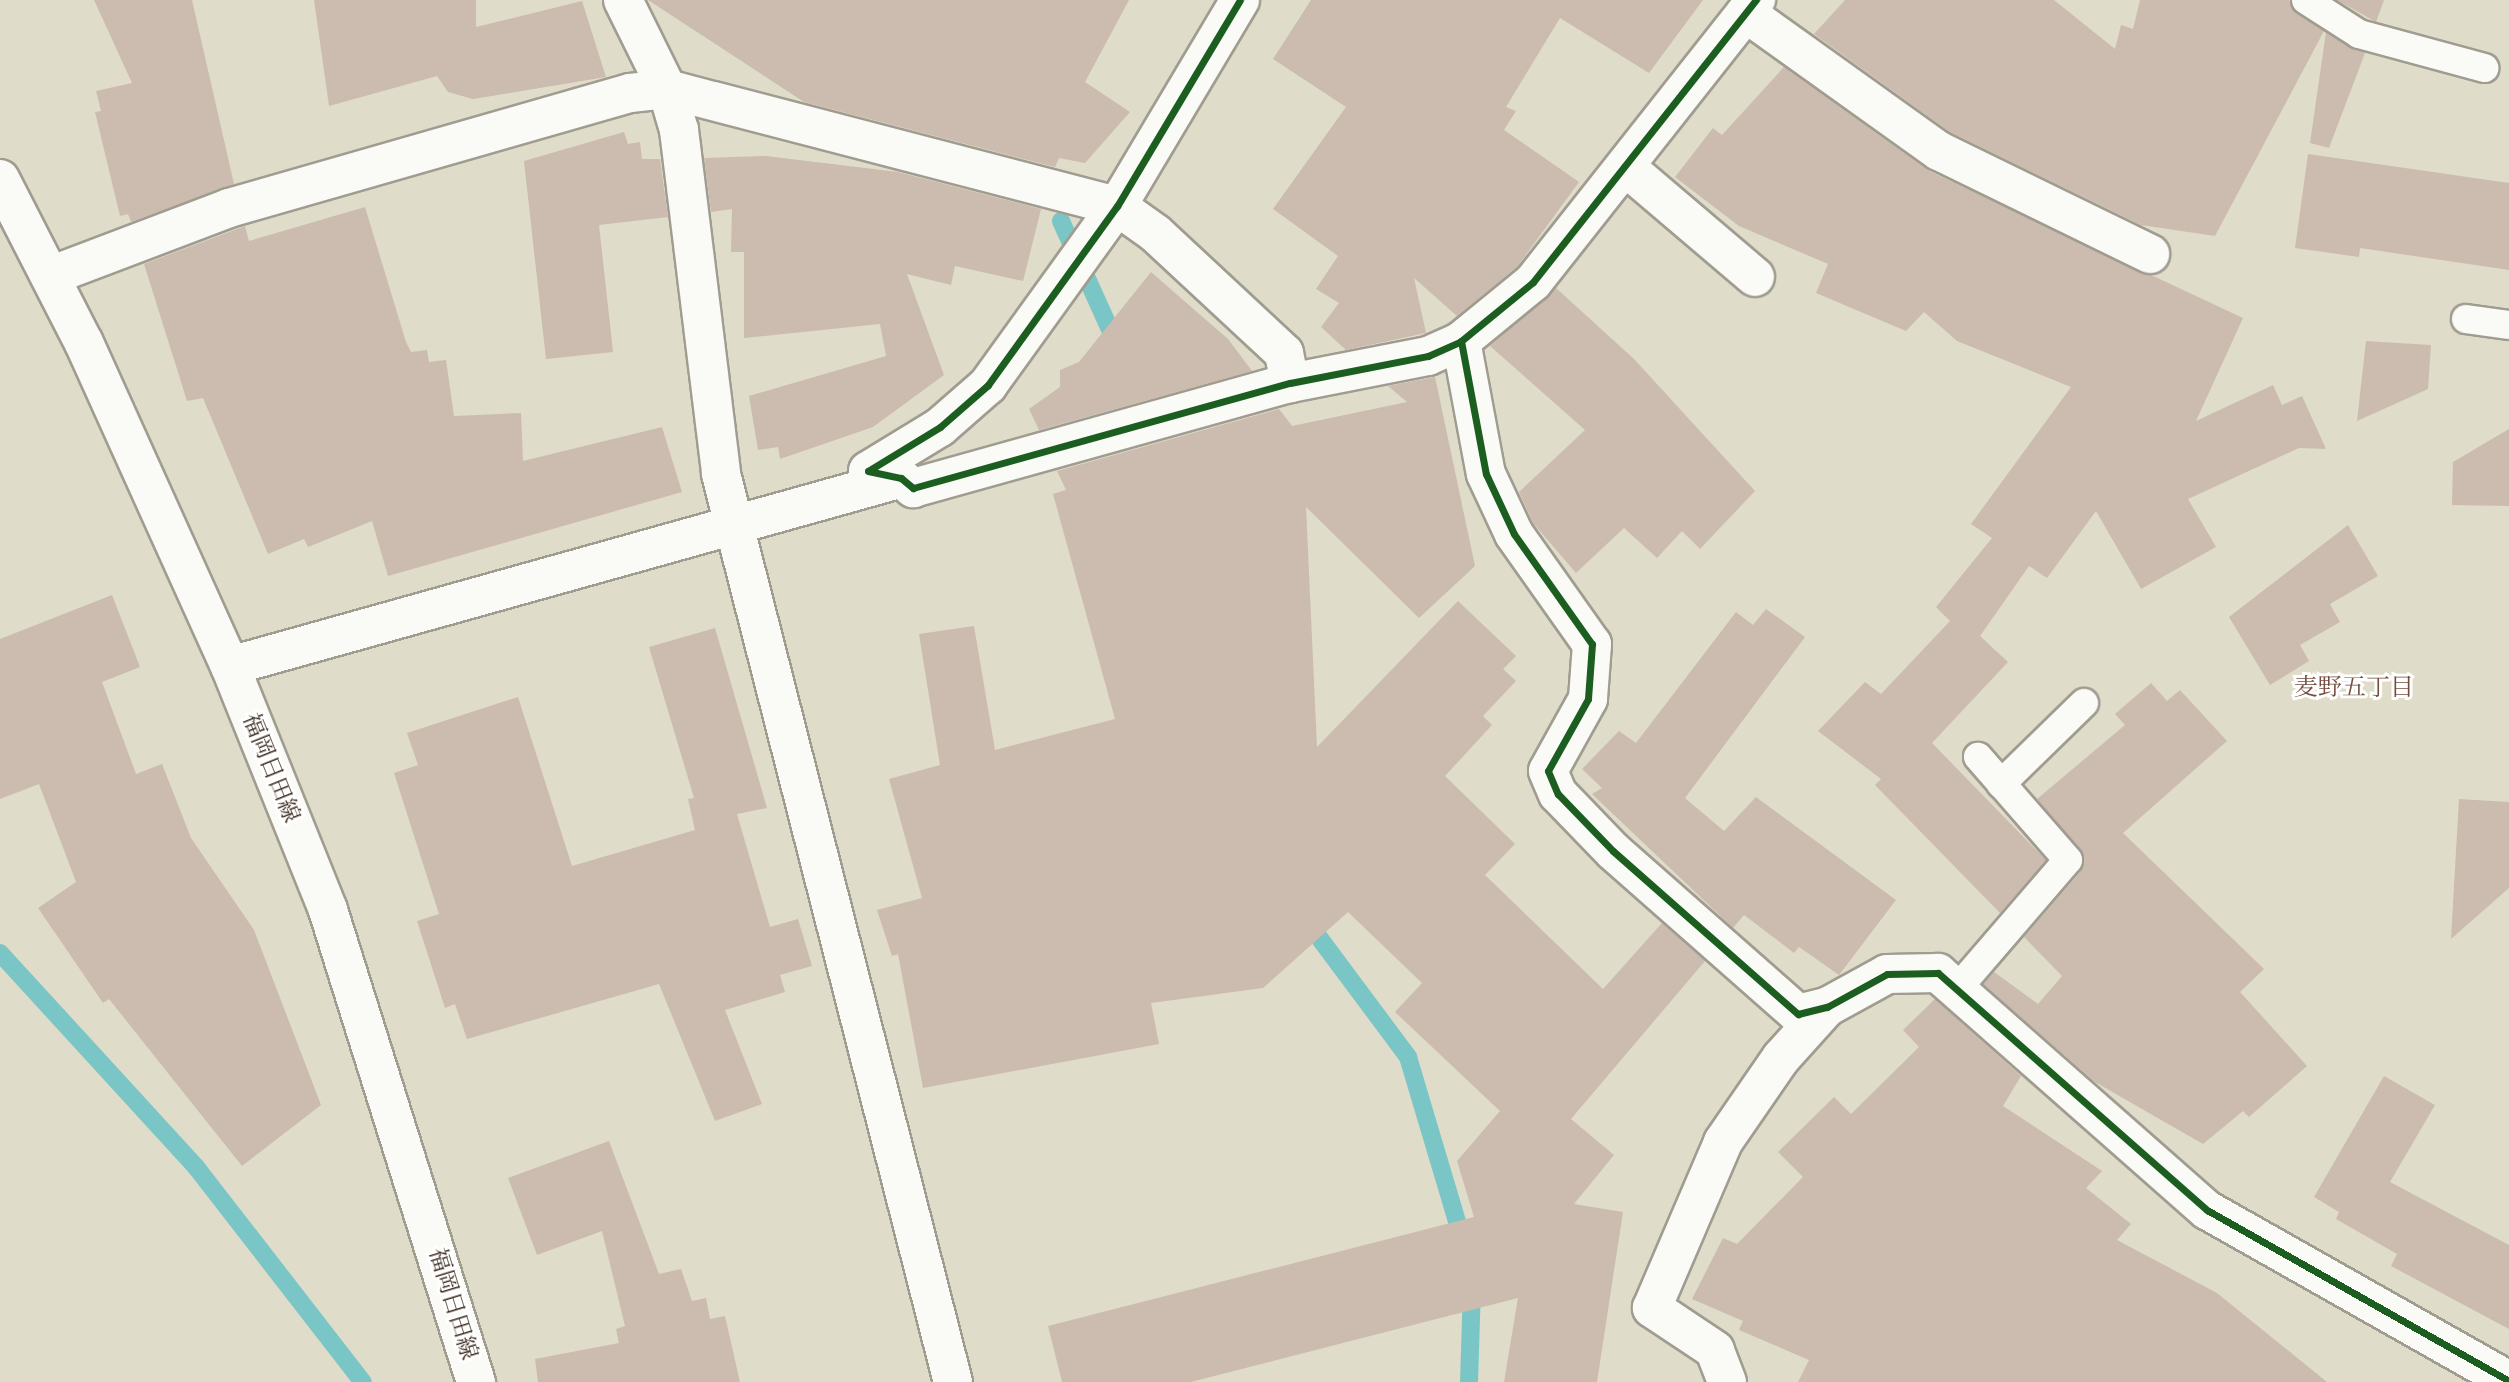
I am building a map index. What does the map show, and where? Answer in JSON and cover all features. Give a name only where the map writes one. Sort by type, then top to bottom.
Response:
[{"type":"street","points":[[623,0],[667,89],[679,130],[721,474],[737,521],[953,1382]]},
{"type":"street","points":[[1240,0],[1117,206],[988,385],[940,427],[868,471],[901,478],[914,488],[963,477],[1290,383],[1428,356],[1461,341],[1533,282],[1627,168],[1751,7],[1939,150],[2150,254]]},
{"type":"street","points":[[50,276],[229,208],[630,93],[667,89],[1117,206],[1156,233],[1284,353],[1290,383]]},
{"type":"street","points":[[1627,168],[1755,277]]},
{"type":"street","name":"福岡日田線","points":[[0,179],[50,276],[230,666],[328,910],[476,1382]]},
{"type":"street","points":[[1461,341],[1486,474],[1514,534],[1592,644],[1588,699],[1548,771],[1558,793],[1613,851],[1798,1014],[1827,1007],[1886,974],[1910,970],[1938,973],[2207,1210],[2509,1381]]},
{"type":"street","points":[[230,666],[737,521],[901,478]]},
{"type":"street","points":[[1727,1382],[1715,1350],[1652,1308],[1723,1142],[1781,1058],[1827,1007]]},
{"type":"lane","points":[[2306,0],[2359,34],[2484,68]]},
{"type":"lane","points":[[2466,319],[2509,324]]},
{"type":"lane","points":[[2001,784],[2084,703]]},
{"type":"lane","points":[[1957,989],[2068,860],[1978,757]]},
{"type":"building","points":[[94,0],[192,0],[234,184],[131,222],[128,214],[120,216],[95,112],[101,111],[96,91],[132,83]]},
{"type":"building","points":[[314,0],[476,0],[476,27],[582,1],[606,77],[473,99],[448,92],[437,76],[329,106]]},
{"type":"building","points":[[648,0],[1129,0],[1085,82],[1130,112],[1085,163],[1059,158],[1055,167],[804,102]]},
{"type":"building","points":[[1311,0],[1703,0],[1649,73],[1560,18],[1506,107],[1516,111],[1504,130],[1579,182],[1517,267],[1457,316],[1414,278],[1426,333],[1346,350],[1321,327],[1339,303],[1316,289],[1338,256],[1273,209],[1346,107],[1273,59]]},
{"type":"building","points":[[1845,0],[2054,0],[2115,49],[2121,25],[2133,29],[2140,0],[2289,0],[2297,14],[2324,31],[2215,236],[2141,225],[1950,132],[1814,34]]},
{"type":"building","points":[[2337,0],[2384,0],[2376,22]]},
{"type":"building","points":[[2326,32],[2365,53],[2329,148],[2310,143]]},
{"type":"building","points":[[1784,67],[1929,171],[2243,318],[2196,421],[2273,385],[2282,405],[2302,396],[2326,449],[2299,448],[2188,499],[2216,547],[2141,589],[2096,511],[2047,578],[2029,566],[1980,636],[2008,662],[1932,743],[2046,860],[2000,913],[1875,785],[1881,779],[1818,731],[1865,682],[1881,694],[1950,621],[1936,607],[1992,538],[1971,524],[2071,387],[1957,341],[1924,312],[1906,331],[1816,293],[1828,264],[1739,226],[1675,177],[1713,128],[1722,135]]},
{"type":"building","points":[[624,132],[628,144],[640,142],[642,159],[660,159],[668,217],[599,225],[613,352],[546,359],[524,161]]},
{"type":"building","points":[[2308,154],[2509,183],[2509,270],[2360,248],[2359,257],[2295,248]]},
{"type":"building","points":[[766,156],[898,172],[1041,209],[1023,281],[955,266],[951,285],[907,274],[944,375],[873,427],[780,459],[778,447],[758,450],[749,396],[886,356],[880,324],[744,338],[744,252],[731,252],[732,209],[711,212],[704,158]]},
{"type":"building","points":[[365,207],[406,342],[411,352],[427,350],[429,362],[446,360],[454,416],[521,413],[523,461],[662,427],[682,492],[388,576],[372,521],[308,547],[304,539],[268,554],[203,398],[187,401],[144,264],[245,226],[249,241]]},
{"type":"building","points":[[1151,272],[1228,339],[1252,371],[1039,430],[1029,409],[1060,387],[1060,370],[1079,362]]},
{"type":"building","points":[[1556,288],[1634,359],[1755,491],[1700,549],[1682,531],[1657,558],[1624,528],[1576,573],[1533,523],[1519,492],[1585,430],[1490,346]]},
{"type":"building","points":[[2366,341],[2431,345],[2428,389],[2357,421]]},
{"type":"building","points":[[1435,377],[1475,566],[1419,618],[1306,507],[1317,747],[1458,601],[1516,656],[1503,669],[1516,681],[1483,716],[1492,725],[1445,776],[1515,844],[1485,875],[1603,989],[1662,923],[1705,961],[1571,1119],[1614,1155],[1574,1204],[1623,1212],[1597,1382],[1504,1382],[1518,1298],[1191,1382],[1062,1382],[1048,1326],[1474,1217],[1457,1161],[1500,1111],[1395,1012],[1422,983],[1348,912],[1263,988],[1151,1003],[1159,1044],[923,1088],[898,954],[892,956],[877,910],[922,898],[889,779],[940,765],[919,634],[974,626],[995,750],[1115,719],[1053,494],[1066,490],[1057,471],[1279,409],[1292,426],[1407,402],[1388,386]]},
{"type":"building","points":[[2509,429],[2509,506],[2452,505],[2453,462]]},
{"type":"building","points":[[2348,525],[2378,576],[2330,604],[2340,622],[2300,645],[2309,661],[2270,685],[2229,617]]},
{"type":"building","points":[[112,595],[140,667],[102,682],[136,774],[162,764],[191,838],[254,930],[321,1105],[242,1166],[109,999],[103,1003],[38,908],[76,882],[39,784],[0,799],[0,639]]},
{"type":"building","points":[[1766,609],[1805,637],[1685,798],[1724,831],[1756,797],[1896,900],[1839,975],[1799,947],[1794,953],[1744,915],[1733,928],[1592,794],[1602,788],[1582,769],[1619,731],[1636,743],[1736,612],[1753,625]]},
{"type":"building","points":[[715,628],[767,808],[737,814],[770,927],[798,919],[812,966],[780,975],[785,992],[725,1010],[762,1104],[715,1121],[659,984],[467,1039],[455,1004],[445,1008],[417,921],[439,914],[394,773],[418,765],[407,733],[518,697],[572,866],[695,830],[688,799],[694,798],[649,647]]},
{"type":"building","points":[[2151,683],[2167,701],[2180,690],[2227,741],[2123,833],[2264,969],[2240,992],[2307,1066],[2249,1117],[2243,1111],[2203,1144],[2095,1082],[1983,984],[1994,972],[2038,1004],[2062,976],[2024,937],[2081,871],[2084,857],[2037,799],[2125,725],[2115,714]]},
{"type":"building","points":[[2459,799],[2509,802],[2509,888],[2451,939]]},
{"type":"building","points":[[1935,999],[2021,1076],[2003,1106],[2102,1171],[2086,1188],[2131,1224],[2117,1240],[2217,1293],[2327,1382],[1798,1382],[1809,1360],[1739,1330],[1743,1321],[1692,1299],[1723,1238],[1737,1244],[1803,1177],[1778,1152],[1834,1097],[1851,1114],[1919,1047],[1903,1030]]},
{"type":"building","points":[[2384,1076],[2435,1105],[2390,1182],[2509,1245],[2509,1329],[2391,1266],[2397,1254],[2336,1219],[2339,1212],[2314,1197]]},
{"type":"building","points":[[609,1141],[659,1274],[681,1269],[692,1301],[706,1298],[710,1319],[725,1316],[740,1382],[538,1382],[535,1359],[619,1343],[616,1329],[625,1326],[602,1231],[537,1255],[508,1178]]},
{"type":"waterway","points":[[1061,221],[1117,345]]},
{"type":"waterway","points":[[1306,920],[1408,1057],[1463,1242]]},
{"type":"waterway","points":[[0,953],[196,1167],[363,1382]]},
{"type":"waterway","points":[[1469,1382],[1472,1286]]},
{"type":"cycle path","points":[[1240,0],[1117,206],[988,385],[940,427],[868,471],[901,478],[913,488],[1290,383],[1428,356],[1461,341],[1533,282],[1756,0]]},
{"type":"cycle path","points":[[1461,341],[1486,474],[1514,534],[1592,644],[1588,699],[1548,771],[1558,794],[1613,851],[1798,1014],[1827,1007],[1887,974],[1938,973],[2207,1210],[2509,1381]]},
{"type":"district","name":"麦野五丁目","points":[[2354,689]]}]
